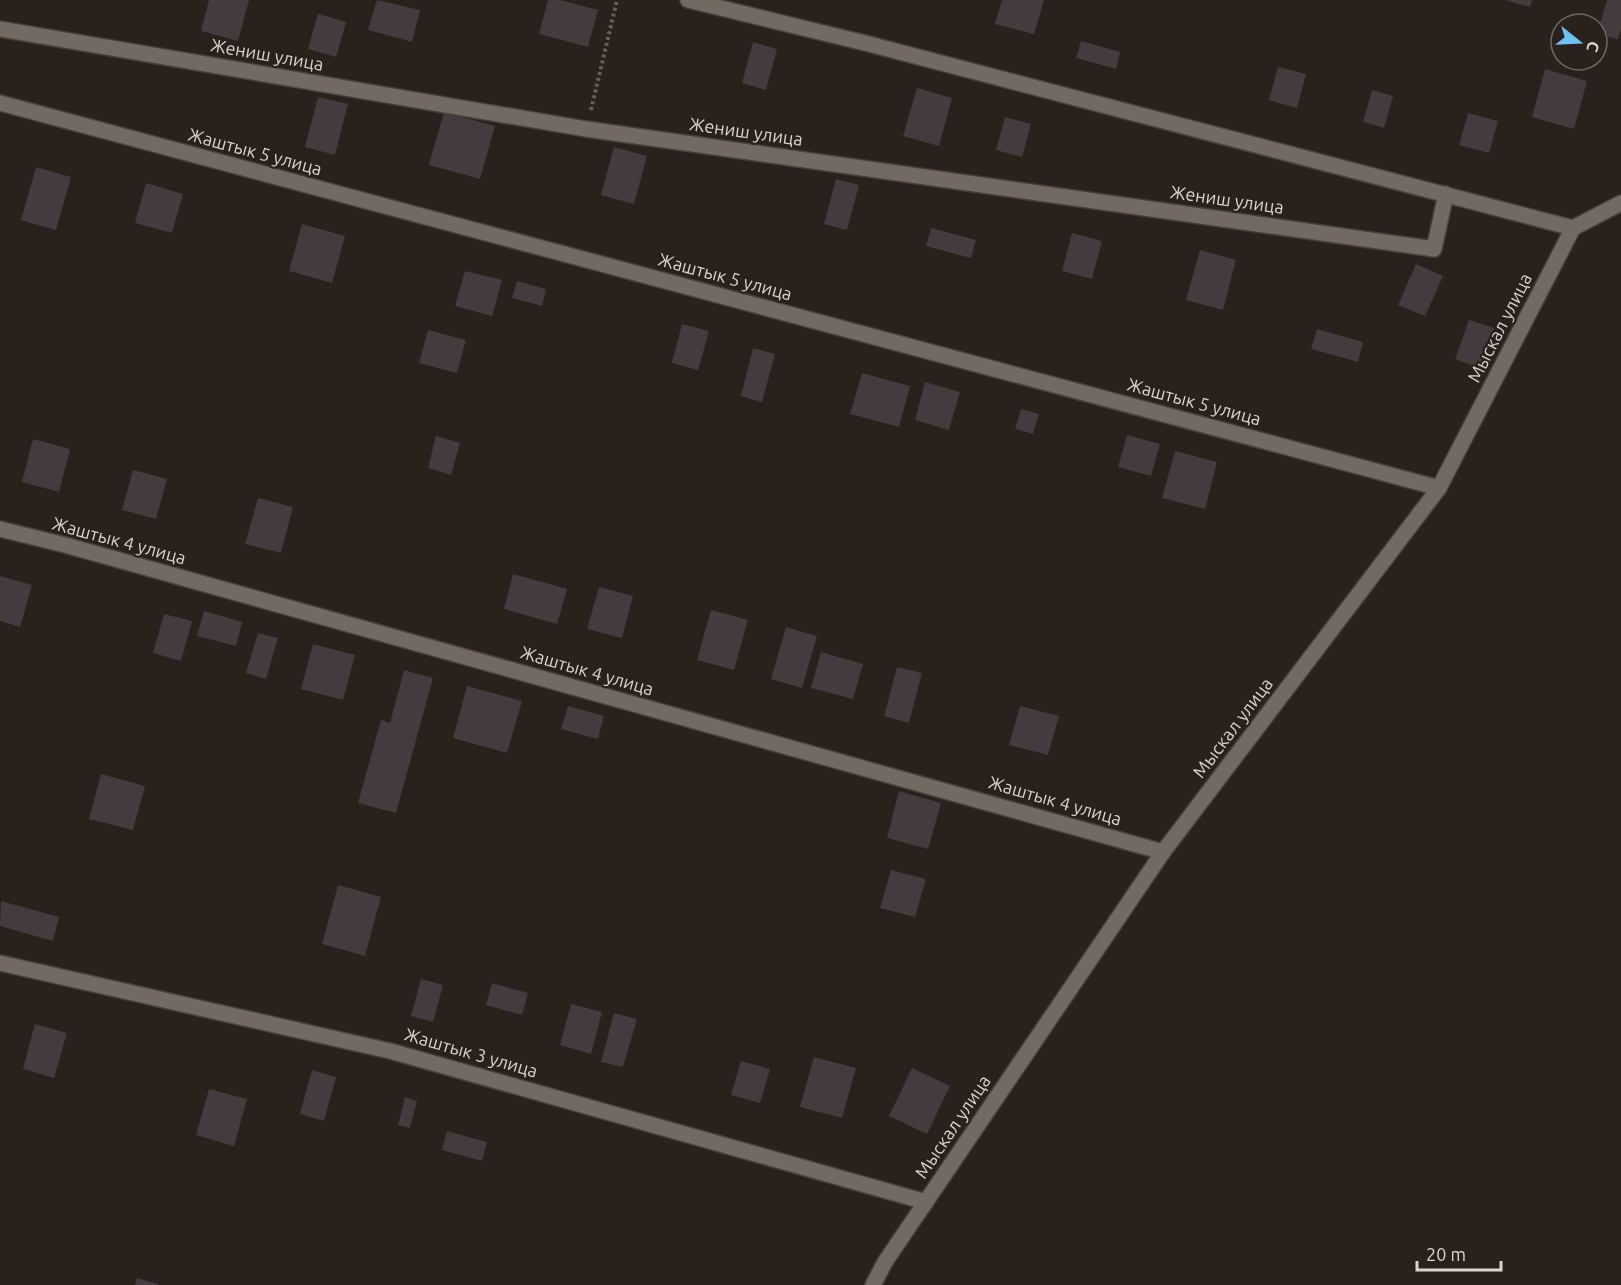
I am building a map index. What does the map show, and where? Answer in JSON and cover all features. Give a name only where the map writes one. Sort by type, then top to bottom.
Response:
[{"type":"street","points":[[688,0],[865,43],[1574,228],[1621,203]]},
{"type":"street","name":"Жениш улица","points":[[0,29],[586,129],[1434,249],[1446,194]]},
{"type":"street","name":"Жаштык 5 улица","points":[[0,103],[1439,488]]},
{"type":"street","name":"Мыскал улица","points":[[873,1285],[885,1262],[1163,852],[1439,488],[1574,228]]},
{"type":"street","name":"Жаштык 4 улица","points":[[0,529],[65,545],[1163,852]]},
{"type":"street","name":"Жаштык 3 улица","points":[[0,963],[390,1051],[926,1202]]},
{"type":"path","points":[[586,129],[617,0]]},
{"type":"building","points":[[209,0],[249,0],[238,41],[201,31]]},
{"type":"building","points":[[377,0],[420,10],[412,42],[368,30]]},
{"type":"building","points":[[548,0],[560,0],[598,10],[588,47],[539,34]]},
{"type":"building","points":[[1002,0],[1044,0],[1034,34],[995,24]]},
{"type":"building","points":[[1505,0],[1532,0],[1530,7]]},
{"type":"building","points":[[1607,0],[1621,0],[1621,29],[1618,39],[1609,37],[1609,12],[1603,12]]},
{"type":"building","points":[[318,14],[346,22],[336,57],[308,49]]},
{"type":"building","points":[[1081,41],[1120,52],[1116,69],[1076,58]]},
{"type":"building","points":[[753,42],[777,49],[766,90],[742,83]]},
{"type":"building","points":[[1278,67],[1306,74],[1297,108],[1269,100]]},
{"type":"building","points":[[1545,69],[1587,81],[1574,129],[1532,117]]},
{"type":"building","points":[[917,88],[952,98],[939,146],[903,136]]},
{"type":"building","points":[[1372,90],[1393,96],[1384,128],[1363,122]]},
{"type":"building","points":[[318,97],[348,104],[335,155],[305,147]]},
{"type":"building","points":[[444,112],[495,126],[480,179],[429,165]]},
{"type":"building","points":[[1468,113],[1498,121],[1489,153],[1459,145]]},
{"type":"building","points":[[1005,117],[1031,124],[1022,157],[996,150]]},
{"type":"building","points":[[614,147],[647,156],[634,204],[601,195]]},
{"type":"building","points":[[36,167],[71,177],[56,230],[21,220]]},
{"type":"building","points":[[836,179],[859,185],[847,230],[824,224]]},
{"type":"building","points":[[146,183],[183,194],[172,233],[135,223]]},
{"type":"building","points":[[302,224],[345,236],[332,283],[289,271]]},
{"type":"building","points":[[931,228],[976,240],[971,258],[926,246]]},
{"type":"building","points":[[1072,233],[1102,241],[1092,279],[1062,271]]},
{"type":"building","points":[[1200,250],[1236,260],[1223,310],[1186,300]]},
{"type":"building","points":[[1416,264],[1443,276],[1425,316],[1398,305]]},
{"type":"building","points":[[465,271],[502,280],[492,316],[455,306]]},
{"type":"building","points":[[517,281],[546,289],[542,306],[512,298]]},
{"type":"building","points":[[1469,320],[1494,328],[1480,368],[1455,359]]},
{"type":"building","points":[[682,324],[709,331],[698,370],[672,363]]},
{"type":"building","points":[[1317,329],[1363,342],[1358,362],[1311,349]]},
{"type":"building","points":[[428,330],[466,340],[457,373],[419,363]]},
{"type":"building","points":[[753,348],[775,354],[762,402],[741,396]]},
{"type":"building","points":[[862,373],[910,386],[899,427],[850,414]]},
{"type":"building","points":[[925,382],[960,392],[949,430],[915,420]]},
{"type":"building","points":[[1021,409],[1039,414],[1033,434],[1015,429]]},
{"type":"building","points":[[1127,435],[1160,444],[1151,476],[1118,467]]},
{"type":"building","points":[[436,436],[460,443],[451,475],[428,468]]},
{"type":"building","points":[[33,439],[70,449],[59,492],[22,482]]},
{"type":"building","points":[[1175,451],[1217,462],[1205,509],[1162,498]]},
{"type":"building","points":[[133,470],[167,479],[156,519],[122,510]]},
{"type":"building","points":[[258,498],[293,507],[281,553],[245,544]]},
{"type":"building","points":[[513,574],[567,589],[557,624],[504,609]]},
{"type":"building","points":[[0,576],[32,585],[20,627],[0,621]]},
{"type":"building","points":[[599,587],[633,596],[622,638],[587,629]]},
{"type":"building","points":[[711,610],[748,620],[734,670],[697,660]]},
{"type":"building","points":[[204,611],[242,622],[236,646],[197,636]]},
{"type":"building","points":[[164,614],[192,621],[181,661],[153,653]]},
{"type":"building","points":[[786,627],[817,636],[802,688],[771,679]]},
{"type":"building","points":[[258,633],[278,638],[266,679],[246,673]]},
{"type":"building","points":[[313,644],[355,655],[343,700],[301,689]]},
{"type":"building","points":[[821,652],[863,664],[853,699],[811,688]]},
{"type":"building","points":[[897,667],[922,673],[909,723],[884,716]]},
{"type":"building","points":[[404,670],[433,678],[396,813],[358,803],[381,720],[390,723]]},
{"type":"building","points":[[467,686],[522,701],[507,753],[453,738]]},
{"type":"building","points":[[568,706],[604,716],[598,739],[561,729]]},
{"type":"building","points":[[1020,706],[1059,716],[1048,755],[1009,745]]},
{"type":"building","points":[[101,774],[145,786],[133,830],[89,819]]},
{"type":"building","points":[[899,791],[941,803],[928,849],[887,838]]},
{"type":"building","points":[[891,870],[926,879],[915,917],[880,908]]},
{"type":"building","points":[[338,885],[381,897],[365,956],[322,944]]},
{"type":"building","points":[[1,901],[59,917],[53,941],[0,926]]},
{"type":"building","points":[[421,979],[443,985],[433,1022],[411,1016]]},
{"type":"building","points":[[492,983],[528,993],[522,1015],[486,1005]]},
{"type":"building","points":[[571,1004],[602,1012],[591,1054],[560,1045]]},
{"type":"building","points":[[614,1013],[637,1019],[623,1067],[601,1062]]},
{"type":"building","points":[[35,1024],[67,1033],[54,1078],[23,1069]]},
{"type":"building","points":[[814,1057],[856,1068],[842,1118],[800,1107]]},
{"type":"building","points":[[741,1061],[770,1069],[760,1103],[731,1095]]},
{"type":"building","points":[[912,1068],[950,1086],[927,1134],[889,1116]]},
{"type":"building","points":[[312,1070],[336,1077],[324,1121],[300,1114]]},
{"type":"building","points":[[209,1089],[247,1099],[234,1146],[196,1135]]},
{"type":"building","points":[[405,1097],[417,1101],[410,1128],[398,1125]]},
{"type":"building","points":[[447,1131],[487,1142],[482,1161],[442,1150]]},
{"type":"building","points":[[137,1278],[158,1284],[158,1285],[135,1285]]}]
